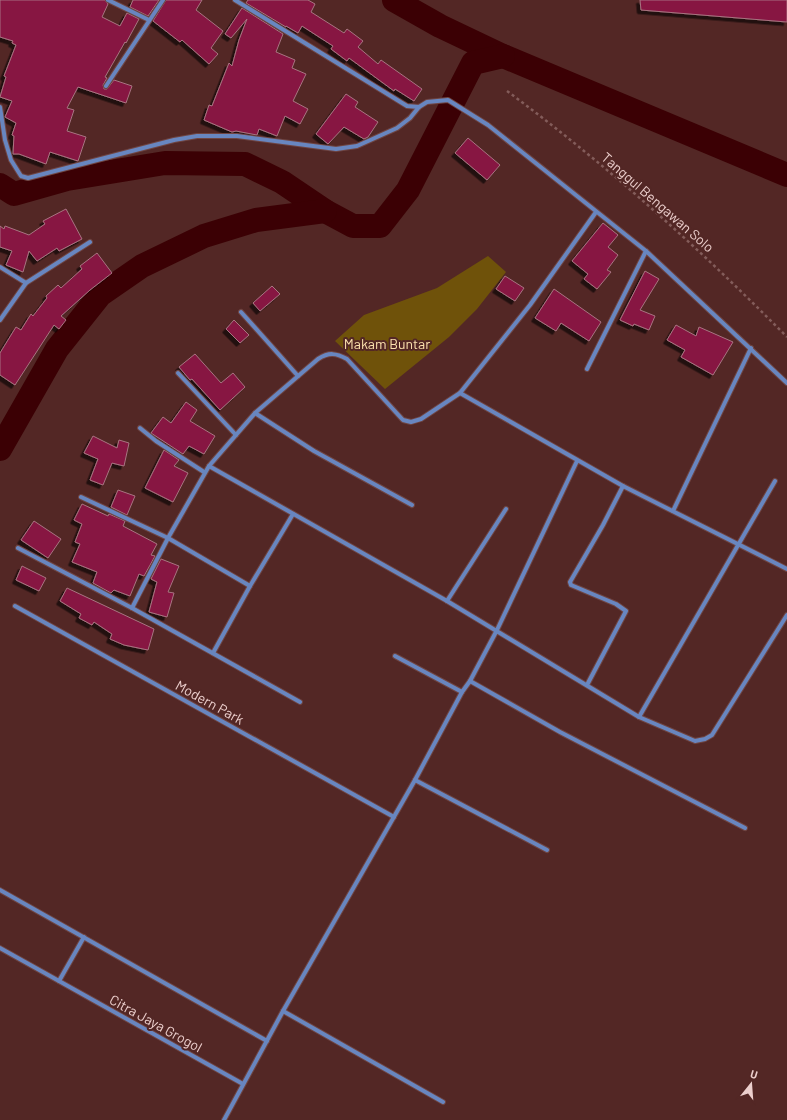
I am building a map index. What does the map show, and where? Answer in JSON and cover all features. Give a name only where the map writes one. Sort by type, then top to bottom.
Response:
[{"type":"street","points":[[108,0],[149,20]]},
{"type":"street","points":[[106,86],[163,0]]},
{"type":"street","points":[[235,0],[407,106],[419,107]]},
{"type":"street","points":[[0,107],[4,135],[11,160],[21,176],[28,178],[174,140],[197,136],[237,136],[336,148],[357,146],[397,128],[410,118],[419,107],[427,102],[448,100],[488,126],[646,251],[787,383]]},
{"type":"street","points":[[132,608],[204,472],[255,413],[298,376],[327,353],[338,354],[355,366],[403,420],[411,422],[421,419],[460,393],[530,305],[596,212]]},
{"type":"street","points":[[0,320],[26,283],[90,242]]},
{"type":"street","points":[[587,368],[646,251]]},
{"type":"street","points":[[0,266],[26,283]]},
{"type":"street","points":[[241,312],[298,376]]},
{"type":"street","points":[[673,511],[751,348]]},
{"type":"street","points":[[178,373],[236,436]]},
{"type":"street","points":[[460,393],[623,486],[787,568]]},
{"type":"street","points":[[255,413],[314,451],[412,505]]},
{"type":"street","points":[[140,428],[204,472]]},
{"type":"street","points":[[224,1120],[283,1011],[416,780],[462,692],[470,681],[497,630],[577,461]]},
{"type":"street","points":[[209,466],[497,630],[639,717],[695,741],[706,739],[712,735],[787,615]]},
{"type":"street","points":[[639,717],[775,481]]},
{"type":"street","points":[[587,685],[626,610],[616,604],[571,585],[570,582],[603,525],[623,486]]},
{"type":"street","points":[[81,497],[168,538],[250,586]]},
{"type":"street","points":[[447,602],[506,509]]},
{"type":"street","points":[[213,653],[250,586],[293,514]]},
{"type":"street","points":[[18,548],[132,608],[300,702]]},
{"type":"street","name":"Modern Park","points":[[15,606],[394,817]]},
{"type":"street","points":[[395,656],[462,692]]},
{"type":"street","points":[[470,681],[560,732],[745,828]]},
{"type":"street","points":[[416,780],[547,850]]},
{"type":"street","points":[[0,890],[267,1041]]},
{"type":"street","points":[[59,981],[84,937]]},
{"type":"street","name":"Citra Jaya Grogol","points":[[0,948],[243,1084]]},
{"type":"street","points":[[283,1011],[443,1102]]},
{"type":"path","name":"Tanggul Bengawan Solo","points":[[507,91],[543,118],[625,185],[730,279],[787,337]]},
{"type":"green space","name":"Makam Buntar","points":[[488,256],[506,272],[477,309],[449,337],[385,389],[335,341],[364,315],[437,288]]},
{"type":"building","points":[[0,0],[105,0],[108,4],[102,17],[120,26],[127,13],[139,19],[105,77],[107,78],[103,85],[104,89],[107,89],[114,80],[132,86],[126,103],[78,87],[67,108],[74,110],[67,131],[86,137],[78,161],[50,152],[46,164],[19,154],[13,154],[14,136],[12,135],[16,123],[5,117],[12,101],[0,97],[6,77],[4,76],[16,45],[12,43],[13,41],[0,37]]},
{"type":"building","points":[[133,0],[159,0],[148,16],[130,7]]},
{"type":"building","points":[[166,0],[202,0],[196,10],[223,31],[211,48],[218,54],[209,64],[182,40],[180,42],[153,21]]},
{"type":"building","points":[[248,0],[308,0],[315,4],[311,12],[344,33],[347,29],[363,41],[358,47],[378,64],[381,60],[422,89],[414,101],[395,89],[394,91],[349,58],[347,61],[331,49],[333,46],[302,26],[298,33],[246,3]]},
{"type":"building","points":[[640,0],[787,0],[787,22],[641,10]]},
{"type":"building","points":[[242,8],[283,34],[276,52],[295,60],[292,68],[306,74],[293,101],[308,109],[300,124],[285,116],[277,136],[259,129],[257,135],[236,131],[232,132],[204,120],[209,105],[212,106],[229,63],[232,66],[239,40],[247,19],[231,38],[225,34]]},
{"type":"building","points":[[346,94],[358,102],[355,107],[378,122],[368,137],[364,139],[344,127],[328,144],[316,134]]},
{"type":"building","points":[[468,138],[500,165],[487,180],[455,153]]},
{"type":"building","points":[[66,209],[82,239],[59,251],[57,248],[37,261],[29,251],[23,272],[6,265],[12,251],[0,247],[0,226],[4,229],[5,226],[29,235],[45,224],[43,221]]},
{"type":"building","points":[[603,223],[618,235],[608,247],[618,255],[607,270],[611,272],[597,289],[584,279],[588,274],[572,261]]},
{"type":"building","points":[[97,253],[112,273],[61,316],[66,320],[59,329],[54,325],[15,385],[0,375],[0,353],[16,327],[21,330],[31,314],[33,316],[47,298],[46,296],[58,285],[61,288],[82,269],[80,266]]},
{"type":"building","points":[[645,271],[659,279],[640,310],[655,316],[649,330],[634,324],[633,326],[620,320]]},
{"type":"building","points":[[505,276],[524,288],[515,301],[496,289]]},
{"type":"building","points":[[272,286],[280,294],[260,311],[253,303]]},
{"type":"building","points":[[554,289],[601,322],[589,341],[561,323],[556,331],[535,318]]},
{"type":"building","points":[[234,320],[249,335],[240,343],[226,329]]},
{"type":"building","points":[[676,325],[696,336],[699,327],[733,342],[713,375],[681,357],[685,350],[667,340]]},
{"type":"building","points":[[195,354],[221,383],[233,373],[245,387],[220,410],[179,367]]},
{"type":"building","points":[[186,402],[197,410],[190,421],[215,436],[204,454],[189,446],[183,454],[151,433],[163,417],[171,423]]},
{"type":"building","points":[[93,436],[117,448],[119,440],[129,443],[124,466],[112,463],[103,485],[90,480],[98,459],[84,453]]},
{"type":"building","points":[[164,450],[179,460],[174,466],[188,473],[173,502],[145,488]]},
{"type":"building","points":[[118,490],[135,496],[127,515],[111,507]]},
{"type":"building","points":[[82,504],[108,516],[109,514],[125,521],[123,526],[157,544],[151,555],[155,556],[144,576],[139,574],[130,596],[114,590],[111,593],[93,583],[97,572],[72,562],[80,544],[75,542],[82,524],[74,520]]},
{"type":"building","points":[[34,521],[61,539],[48,558],[21,540]]},
{"type":"building","points":[[161,559],[179,566],[168,592],[174,593],[167,617],[149,612],[157,582],[151,579]]},
{"type":"building","points":[[22,566],[46,578],[39,591],[16,580]]},
{"type":"building","points":[[67,588],[154,629],[148,650],[124,645],[110,639],[112,634],[94,622],[92,625],[79,618],[81,614],[60,601]]},
{"type":"waterway","points":[[394,0],[440,26],[503,56],[787,175]]},
{"type":"waterway","points":[[0,185],[14,194],[67,179],[165,163],[245,164],[282,182],[325,211],[353,226],[380,226],[408,190],[473,63],[503,56]]},
{"type":"waterway","points":[[0,449],[57,349],[100,295],[142,266],[204,236],[256,220],[325,211]]}]
